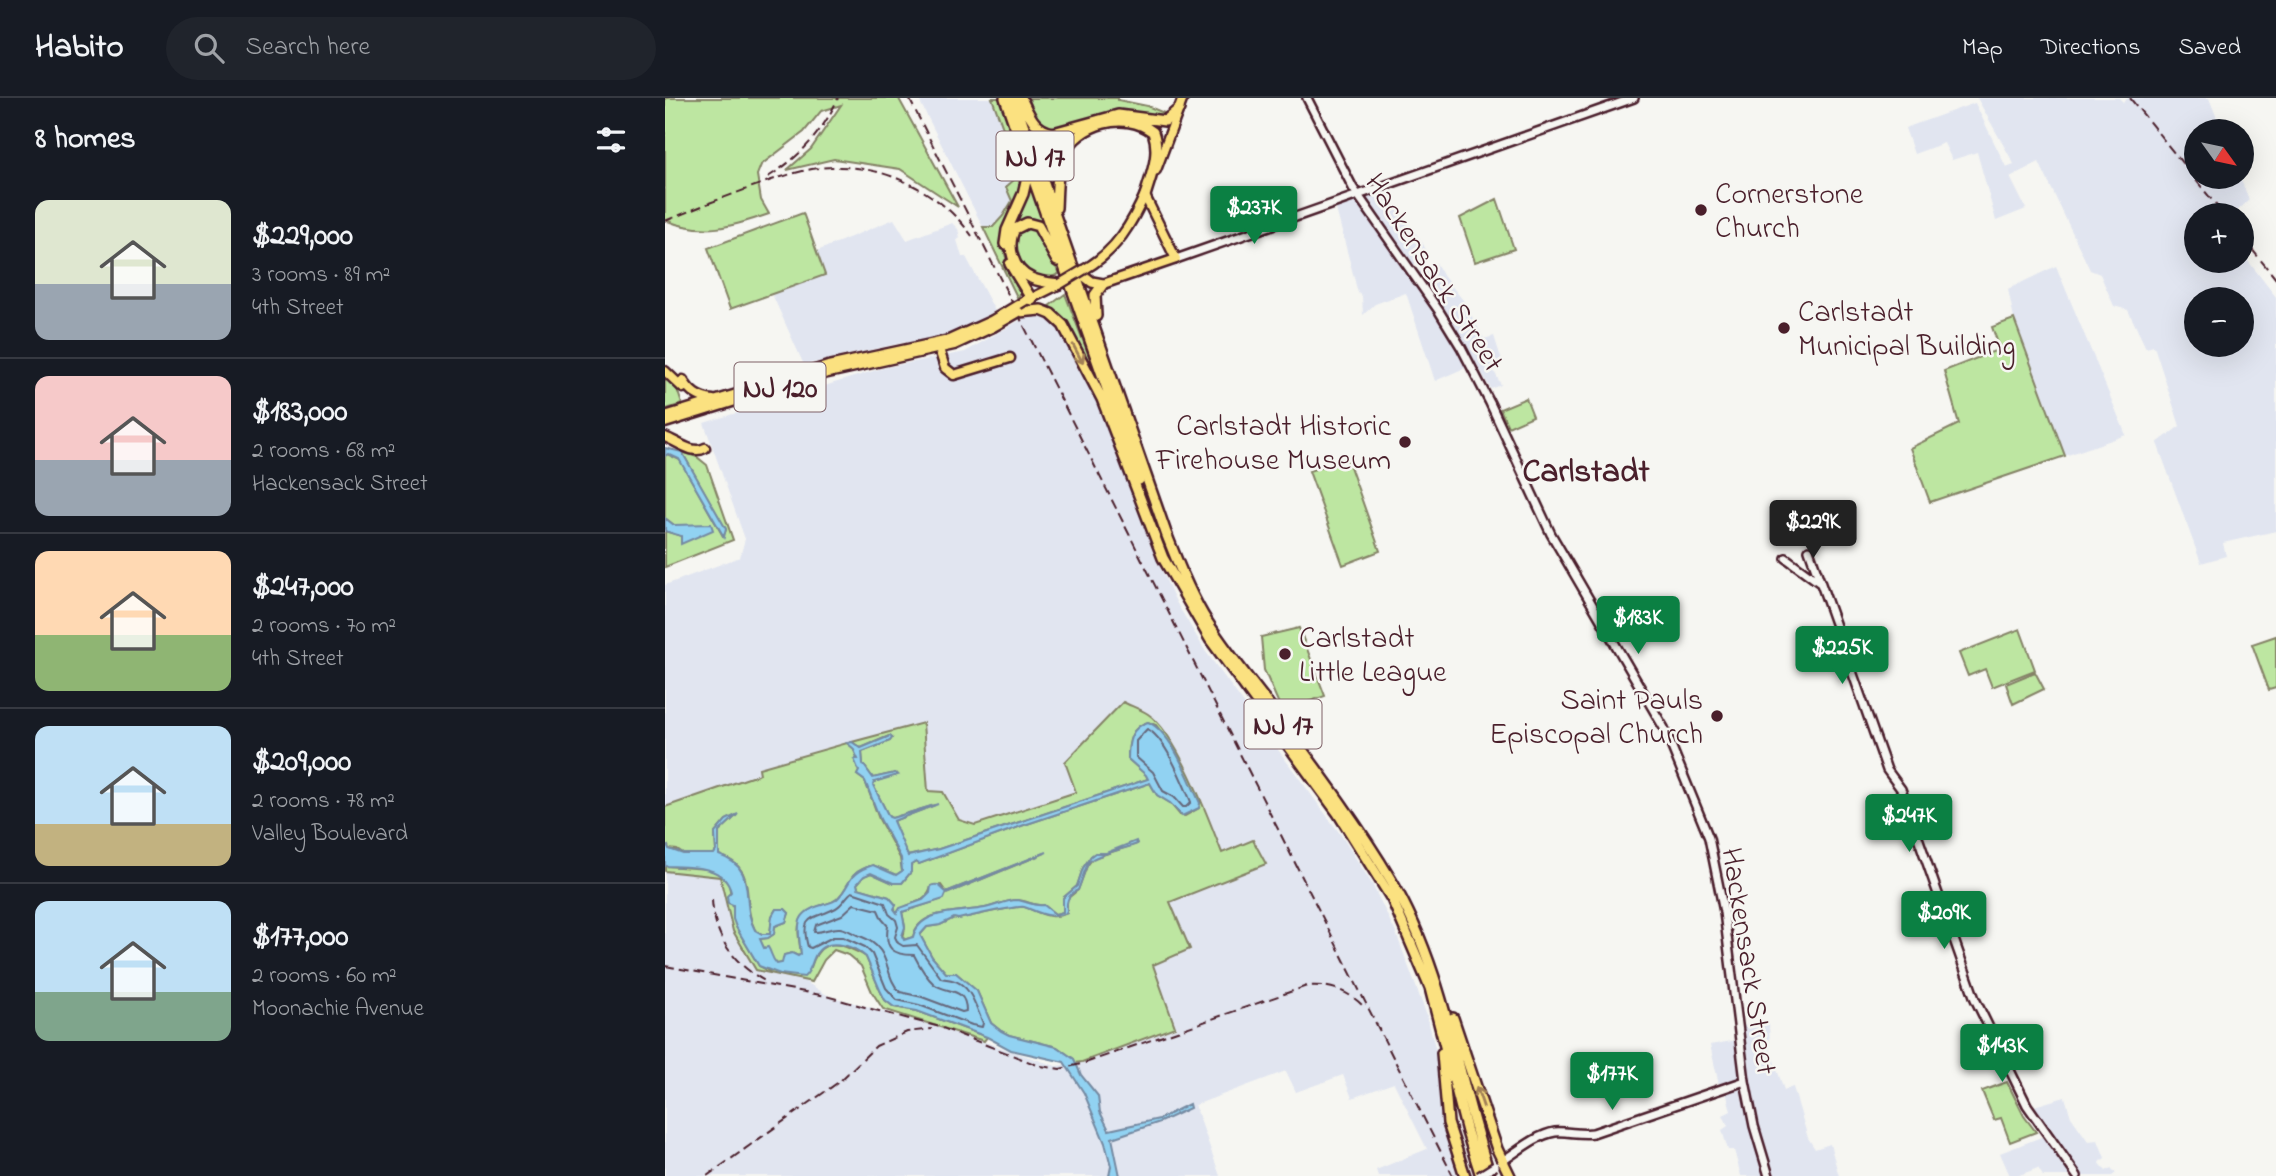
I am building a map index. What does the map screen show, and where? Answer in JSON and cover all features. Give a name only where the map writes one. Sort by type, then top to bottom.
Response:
[{"type":"highway","name":"NJ 17","points":[[1005,98],[1154,521],[1181,590],[1210,639],[1337,811],[1381,879],[1412,943],[1440,1023],[1480,1176]]},
{"type":"highway","name":"NJ 17","points":[[1014,98],[1173,552],[1204,617],[1358,827],[1396,890],[1428,959],[1444,1005],[1470,1111],[1490,1176]]},
{"type":"highway","points":[[1021,98],[1036,126],[1053,133],[1118,115],[1165,121],[1179,109]]},
{"type":"highway","points":[[1055,214],[1059,167],[1069,146],[1083,132],[1110,122],[1136,122],[1153,132],[1157,148],[1145,196]]},
{"type":"highway","points":[[1030,166],[1023,194],[1007,230],[1005,244],[1011,266],[1030,304],[1051,314],[1063,324],[1102,399],[1163,558],[1181,590]]},
{"type":"highway","points":[[1060,284],[1032,279],[1019,268],[1014,260],[1011,244],[1017,226],[1030,223],[1042,230],[1078,305]]},
{"type":"highway","points":[[1075,269],[1092,282],[1103,284],[1095,295],[1094,307],[1104,341],[1107,365]]},
{"type":"highway","points":[[1019,312],[1030,304]]},
{"type":"highway","points":[[1428,959],[1447,1002],[1499,1163],[1510,1176]]},
{"type":"highway","points":[[1440,1023],[1448,1123],[1465,1176]]},
{"type":"main road","points":[[1176,259],[1145,196],[1183,98]]},
{"type":"main road","name":"Hackensack Street","points":[[1307,98],[1358,195],[1456,338],[1490,403],[1551,534],[1664,728],[1709,838],[1724,912],[1745,1081],[1754,1126],[1769,1176]]},
{"type":"main road","points":[[1103,284],[1634,98]]},
{"type":"main road","name":"NJ 120","points":[[665,423],[819,374],[961,343],[1086,269],[1117,243],[1145,196]]},
{"type":"main road","points":[[1136,215],[1157,222]]},
{"type":"main road","name":"NJ 120","points":[[665,414],[828,366],[941,342],[1019,312]]},
{"type":"main road","points":[[939,349],[944,368],[954,375],[1010,358]]},
{"type":"main road","points":[[665,371],[687,393]]},
{"type":"main road","points":[[683,380],[696,395],[716,400]]},
{"type":"main road","points":[[665,437],[694,451],[705,448]]},
{"type":"main road","points":[[1809,550],[1887,770],[1901,789],[1975,999],[2027,1105],[2077,1176]]},
{"type":"main road","points":[[1786,558],[1820,583]]},
{"type":"main road","points":[[1480,1176],[1546,1134],[1594,1133],[1745,1081]]},
{"type":"shaded area","points":[[918,98],[992,98],[1016,164],[1012,201],[993,227],[983,227]]},
{"type":"shaded area","points":[[1977,98],[2119,98],[2123,102],[2128,98],[2209,98],[2217,119],[2184,119],[2184,189],[2245,189],[2249,200],[2246,203],[2184,203],[2184,273],[2254,273],[2254,269],[2276,297],[2276,531],[2223,543],[2226,556],[2201,563],[2157,443],[2180,426],[2154,346],[2146,348],[2128,310],[2114,306],[2100,274],[2090,270],[2039,162],[2010,177],[2026,209],[1996,221],[1977,152],[1952,160],[1944,143],[1914,154],[1905,128],[1975,103],[2006,167],[2014,164]]},
{"type":"shaded area","points":[[1385,191],[1392,207],[1398,210],[1429,256],[1413,265],[1417,273],[1436,263],[1463,300],[1484,339],[1494,336],[1502,361],[1491,365],[1501,385],[1491,389],[1476,363],[1435,381],[1406,293],[1375,304],[1363,315],[1362,296],[1358,293],[1336,209],[1348,202]]},
{"type":"shaded area","points":[[894,219],[907,240],[952,223],[958,229],[960,238],[957,240],[962,257],[966,257],[995,311],[967,329],[938,339],[901,343],[804,365],[772,294],[825,275],[817,251]]},
{"type":"shaded area","points":[[2056,266],[2126,435],[2065,456],[2014,319],[2008,289]]},
{"type":"shaded area","points":[[1036,311],[1042,311],[1056,322],[1099,401],[1156,558],[1176,602],[1206,652],[1341,835],[1372,884],[1396,933],[1427,1016],[1438,1059],[1457,1176],[1378,1176],[1376,1170],[1427,1149],[1394,1083],[1352,1098],[1343,1075],[1296,1092],[1286,1071],[1195,1105],[1220,1176],[665,1176],[665,871],[720,877],[733,931],[756,970],[804,981],[829,996],[928,1023],[1056,1066],[1082,1062],[1175,1028],[1153,965],[1190,949],[1170,902],[1267,864],[1254,839],[1222,852],[1203,802],[1168,736],[1149,715],[1123,702],[1065,762],[1076,791],[975,824],[959,819],[943,792],[928,791],[923,723],[760,768],[761,773],[665,807],[665,585],[740,557],[745,539],[704,423],[883,368],[965,352]]},
{"type":"shaded area","points":[[1769,1024],[1770,1049],[1784,1090],[1793,1087],[1808,1138],[1815,1149],[1830,1144],[1839,1176],[1741,1176],[1734,1150],[1728,1150],[1722,1130],[1728,1126],[1723,1115],[1731,1111],[1724,1084],[1719,1085],[1710,1045],[1743,1039],[1743,1026]]},
{"type":"shaded area","points":[[2065,1097],[2071,1117],[2088,1141],[2098,1140],[2105,1158],[2099,1162],[2106,1171],[2111,1168],[2116,1173],[2112,1176],[2043,1176],[2038,1168],[2010,1176],[2000,1153],[2054,1132],[2034,1106]]},
{"type":"green space","points":[[665,98],[901,98],[899,99],[958,207],[900,169],[834,159],[787,170],[811,149],[841,105],[821,111],[804,132],[761,165],[757,175],[761,200],[769,214],[742,223],[705,229],[665,220]]},
{"type":"green space","points":[[992,98],[1000,98],[1023,172],[1021,188],[1004,238],[1005,256],[1022,288],[1018,299],[983,227],[993,227],[1003,216],[1012,201],[1006,187],[1016,178],[1016,164]]},
{"type":"green space","points":[[1029,98],[1118,98],[1164,113],[1175,110],[1168,118],[1130,111],[1073,127],[1052,129],[1038,122]]},
{"type":"green space","points":[[1034,126],[1051,136],[1085,129],[1075,137],[1053,184]]},
{"type":"green space","points":[[1031,187],[1045,227],[1030,220],[1014,226]]},
{"type":"green space","points":[[1497,199],[1514,249],[1475,262],[1460,218]]},
{"type":"green space","points":[[803,213],[825,275],[730,309],[708,248]]},
{"type":"green space","points":[[1032,227],[1041,232],[1059,274],[1039,276],[1031,272],[1019,257],[1018,237],[1022,228]]},
{"type":"green space","points":[[1065,294],[1099,382],[1066,322],[1049,306]]},
{"type":"green space","points":[[2014,319],[2065,456],[1930,502],[1910,448],[1959,424],[1944,371],[2000,349],[1992,327]]},
{"type":"green space","points":[[665,375],[675,383],[682,404],[667,409],[665,408]]},
{"type":"green space","points":[[1526,398],[1533,416],[1508,427],[1500,409]]},
{"type":"green space","points":[[682,452],[697,457],[707,465],[733,540],[665,567],[665,531],[681,536],[681,543],[684,526],[674,525],[665,518],[667,454],[680,460],[723,536],[726,530]]},
{"type":"green space","points":[[1347,458],[1380,551],[1343,565],[1309,471]]},
{"type":"green space","name":"Carlstadt Little League","points":[[1299,628],[1325,696],[1282,711],[1264,670],[1261,637]]},
{"type":"green space","points":[[2020,629],[2035,670],[1992,687],[1985,669],[1968,676],[1959,653]]},
{"type":"green space","points":[[2276,636],[2276,688],[2269,690],[2252,644]]},
{"type":"green space","points":[[2035,672],[2044,689],[2013,704],[2006,684]]},
{"type":"green space","points":[[1123,702],[1148,714],[1170,739],[1191,778],[1222,853],[1253,840],[1266,864],[1170,902],[1190,949],[1153,965],[1175,1027],[1075,1063],[1074,1059],[1057,1047],[1009,1035],[991,1023],[977,991],[956,973],[946,973],[932,957],[920,935],[927,927],[940,925],[954,918],[1013,908],[1025,907],[1051,916],[1067,913],[1067,899],[1078,890],[1087,866],[1093,858],[1106,854],[1096,853],[1091,856],[1083,868],[1077,886],[1063,898],[1064,912],[1055,914],[1044,905],[1013,900],[985,908],[932,916],[917,928],[913,937],[903,940],[905,927],[902,912],[943,899],[946,894],[1045,853],[946,892],[941,885],[931,886],[926,897],[897,913],[894,908],[896,905],[889,897],[858,888],[857,884],[864,876],[871,873],[893,883],[902,883],[911,872],[911,865],[916,862],[919,864],[1150,783],[1157,795],[1170,803],[1180,815],[1185,816],[1199,808],[1200,803],[1168,741],[1156,725],[1148,722],[1134,732],[1128,759],[1148,779],[939,849],[907,856],[893,821],[935,805],[889,817],[873,785],[874,782],[897,774],[873,778],[863,764],[862,752],[892,738],[889,736],[861,748],[852,742],[923,723],[928,791],[943,792],[959,820],[975,825],[1076,792],[1065,762]],"holes":[[[1136,842],[1137,844],[1108,853]]]},
{"type":"green space","points":[[847,743],[853,748],[858,759],[855,760],[859,772],[857,775],[865,781],[879,819],[900,858],[902,871],[896,875],[873,865],[858,872],[837,899],[812,909],[801,919],[798,931],[801,954],[784,955],[783,963],[777,964],[759,939],[774,934],[775,926],[786,922],[789,913],[785,909],[776,909],[772,916],[770,934],[755,930],[747,886],[740,868],[719,855],[719,832],[737,815],[726,820],[715,833],[714,854],[683,854],[665,847],[665,807],[760,774],[759,768]]},
{"type":"green space","points":[[665,866],[708,869],[720,874],[729,884],[736,927],[759,966],[769,971],[811,967],[821,949],[831,945],[844,946],[866,957],[885,1000],[894,1007],[917,1011],[987,1037],[984,1041],[883,1009],[861,966],[848,955],[834,950],[824,960],[812,982],[756,970],[733,931],[720,877],[665,871]]},
{"type":"green space","points":[[2007,1082],[2024,1116],[2036,1132],[2010,1142],[2001,1118],[1994,1120],[1982,1091]]},
{"type":"water","points":[[665,448],[682,452],[726,529],[724,537],[679,459],[668,454],[665,456]]},
{"type":"water","points":[[665,518],[674,525],[711,524],[713,530],[681,544],[681,536],[665,531]]},
{"type":"water","points":[[1148,722],[1157,727],[1172,746],[1200,803],[1199,808],[1182,816],[1170,803],[1157,795],[1150,783],[919,864],[916,862],[911,865],[911,872],[902,883],[893,883],[871,873],[857,884],[858,888],[889,897],[896,905],[894,909],[897,913],[900,908],[923,900],[930,893],[931,886],[938,885],[946,892],[1047,852],[946,894],[944,899],[902,912],[904,940],[913,937],[917,928],[933,916],[985,908],[1013,900],[1044,905],[1055,914],[1063,912],[1063,898],[1077,886],[1083,868],[1091,856],[1136,841],[1137,844],[1089,862],[1078,890],[1068,899],[1067,913],[1050,915],[1024,907],[1013,908],[954,918],[940,925],[927,927],[920,935],[932,957],[946,973],[956,973],[977,991],[991,1023],[1009,1035],[1057,1047],[1074,1059],[1081,1075],[1098,1096],[1100,1112],[1109,1130],[1159,1119],[1189,1104],[1190,1108],[1160,1122],[1112,1138],[1120,1176],[1109,1176],[1111,1166],[1105,1143],[1084,1093],[1064,1062],[1011,1050],[987,1037],[917,1011],[894,1007],[885,1000],[866,957],[847,946],[825,946],[815,956],[804,977],[780,974],[759,966],[736,927],[733,905],[728,903],[727,896],[731,892],[721,876],[695,867],[665,866],[665,847],[668,846],[669,849],[683,854],[714,854],[715,833],[726,820],[738,814],[719,832],[719,855],[732,861],[744,877],[748,908],[755,930],[770,934],[772,916],[776,909],[785,909],[789,913],[786,922],[775,926],[774,934],[760,939],[764,948],[768,947],[777,964],[782,963],[784,955],[801,954],[799,924],[805,913],[837,899],[854,875],[873,865],[896,875],[902,871],[901,858],[880,819],[865,781],[857,775],[859,771],[854,759],[858,759],[853,748],[847,743],[852,742],[861,748],[890,736],[892,738],[862,752],[863,764],[873,778],[895,773],[898,775],[874,782],[873,785],[889,817],[938,804],[893,821],[908,856],[939,849],[1148,779],[1128,759],[1134,732]]},
{"type":"railway","points":[[768,177],[809,143],[838,98]]},
{"type":"railway","points":[[909,98],[1453,1176]]},
{"type":"railway","points":[[2130,98],[2214,203]]},
{"type":"railway","points":[[709,203],[799,172],[835,167],[858,168],[901,180],[922,190],[957,218],[972,236]]},
{"type":"railway","points":[[665,221],[717,200]]},
{"type":"railway","points":[[2254,252],[2276,279]]},
{"type":"railway","points":[[712,900],[717,925],[727,948],[743,966],[765,981]]},
{"type":"railway","points":[[665,966],[826,996],[940,1027],[1040,1066],[1060,1069],[1085,1063],[1307,986],[1324,986],[1339,990],[1365,1008]]},
{"type":"railway","points":[[707,1176],[840,1081],[876,1046],[907,1032],[932,1029]]},
{"type":"place","name":"Cornerstone Church","points":[[1701,210]]},
{"type":"place","name":"Carlstadt Municipal Building","points":[[1784,328]]},
{"type":"place","name":"Carlstadt Historic Firehouse Museum","points":[[1405,442]]},
{"type":"place","name":"Carlstadt Little League","points":[[1285,654]]},
{"type":"place","name":"Saint Pauls Episcopal Church","points":[[1717,716]]},
{"type":"district","name":"Carlstadt","points":[[1586,469]]}]
